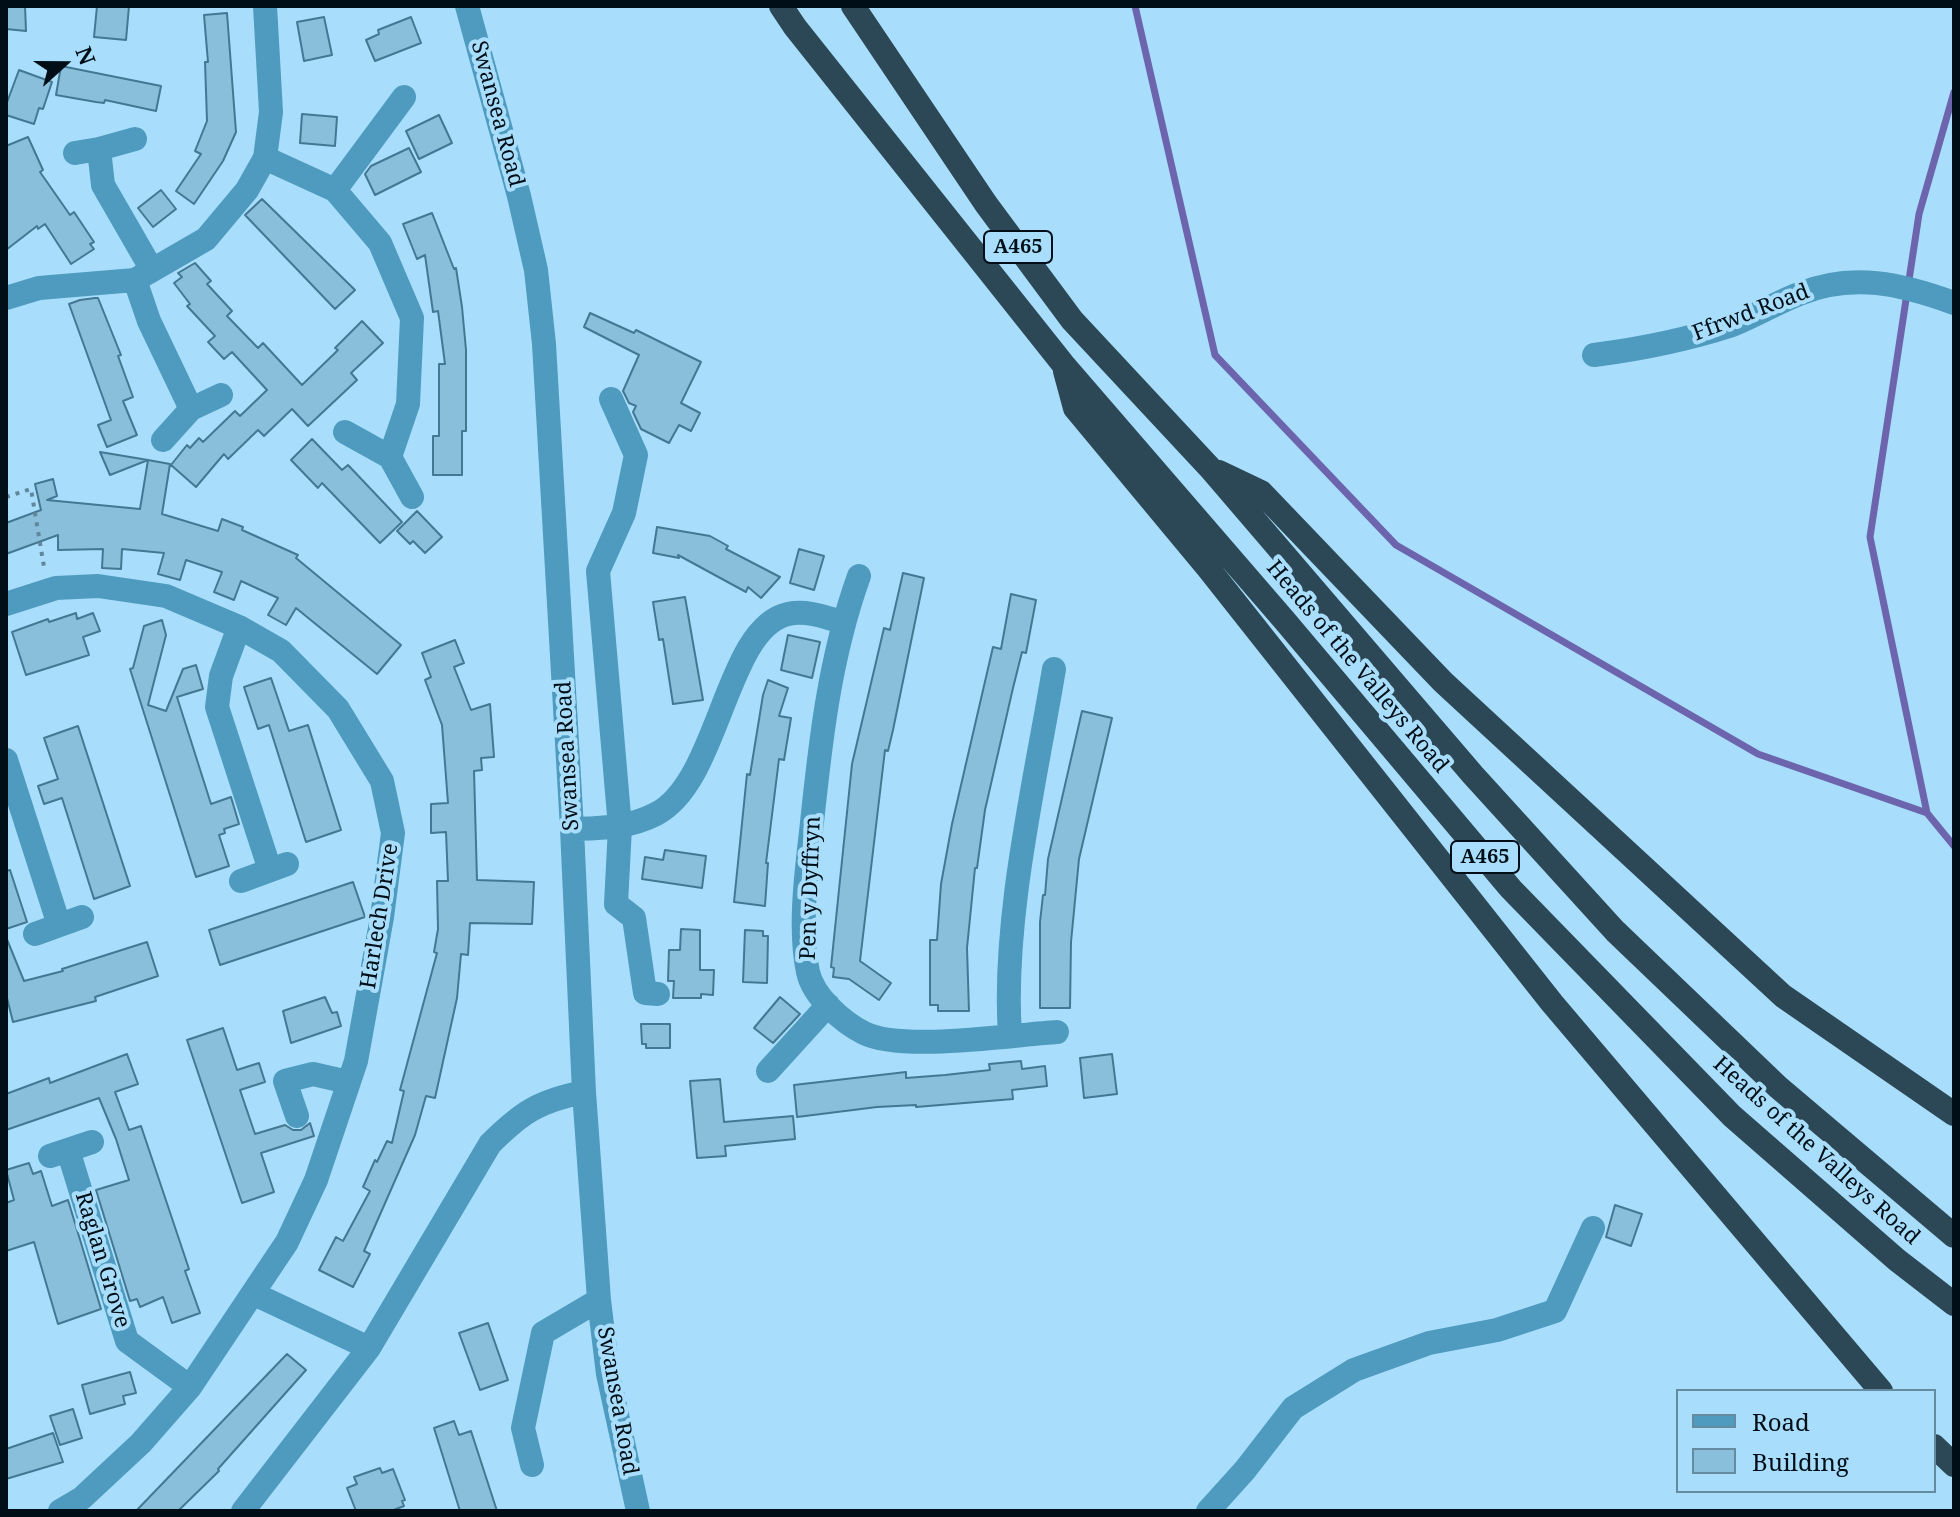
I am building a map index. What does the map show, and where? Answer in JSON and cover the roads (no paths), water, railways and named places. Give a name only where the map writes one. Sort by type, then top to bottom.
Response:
[{"type":"highway","name":"Heads of the Valleys Road","points":[[781,6],[1063,364],[1511,889],[1732,1116],[1897,1260],[1954,1304]]},
{"type":"highway","name":"Heads of the Valleys Road","points":[[853,6],[986,204],[1072,320],[1210,468],[1473,775],[1615,931],[1778,1087],[1954,1236]]},
{"type":"highway","points":[[1063,364],[1075,408],[1218,580],[1552,1003],[1879,1389]]},
{"type":"highway","points":[[1210,468],[1261,492],[1443,682],[1783,996],[1954,1114]]},
{"type":"highway","points":[[1936,1448],[1954,1465]]},
{"type":"street","points":[[6,298],[39,288],[143,275],[206,239],[247,190],[265,158],[271,112],[265,6]]},
{"type":"street","name":"Swansea Road","points":[[467,6],[536,270],[544,344],[584,1092],[599,1300],[608,1374],[638,1511]]},
{"type":"street","points":[[335,190],[404,97]]},
{"type":"street","points":[[75,153],[135,139]]},
{"type":"street","points":[[99,149],[103,185],[143,275],[149,321],[191,409]]},
{"type":"street","points":[[265,158],[335,190],[380,243],[412,318],[408,404],[390,457]]},
{"type":"street","name":"Ffrwd Road","points":[[1594,355],[1646,349],[1692,337],[1734,324],[1800,293],[1827,285],[1883,282],[1954,303]]},
{"type":"street","points":[[163,440],[191,409],[221,395]]},
{"type":"street","points":[[611,399],[636,455],[624,513],[598,571],[620,827],[616,904],[634,918],[645,993],[658,994]]},
{"type":"street","points":[[345,432],[390,457],[412,497]]},
{"type":"street","name":"Pen y Dyffryn","points":[[859,576],[842,622],[825,704],[806,875],[808,974],[819,997],[828,1005],[862,1032],[886,1041],[1057,1032]]},
{"type":"street","name":"Harlech Drive","points":[[6,604],[56,588],[98,586],[166,596],[239,627],[281,651],[338,709],[382,781],[393,833],[382,917],[358,1046],[316,1180],[287,1242],[190,1387],[141,1443],[82,1498],[60,1511]]},
{"type":"street","points":[[572,829],[620,827],[658,813],[685,788],[709,741],[750,645],[766,626],[787,614],[815,614],[842,622]]},
{"type":"street","points":[[239,627],[221,676],[217,707],[279,867],[241,881]]},
{"type":"street","points":[[1010,1035],[1008,1014],[1013,921],[1054,669]]},
{"type":"street","points":[[6,760],[59,925]]},
{"type":"street","points":[[35,934],[82,917]]},
{"type":"street","points":[[768,1071],[828,1005]]},
{"type":"street","points":[[297,1116],[285,1081],[313,1074],[348,1082]]},
{"type":"street","points":[[243,1511],[369,1348],[490,1144],[516,1118],[551,1099],[584,1092]]},
{"type":"street","name":"Raglan Grove","points":[[92,1142],[59,1153],[127,1341],[190,1387]]},
{"type":"street","points":[[1208,1511],[1245,1470],[1293,1408],[1354,1370],[1429,1343],[1497,1330],[1555,1311],[1593,1228]]},
{"type":"street","points":[[254,1294],[369,1348]]},
{"type":"street","points":[[532,1465],[523,1428],[543,1333],[599,1300]]},
{"type":"waterway","points":[[1135,6],[1215,355],[1396,545],[1758,754],[1927,813],[1954,846]]},
{"type":"waterway","points":[[1927,813],[1870,537],[1919,214],[1954,92]]}]
